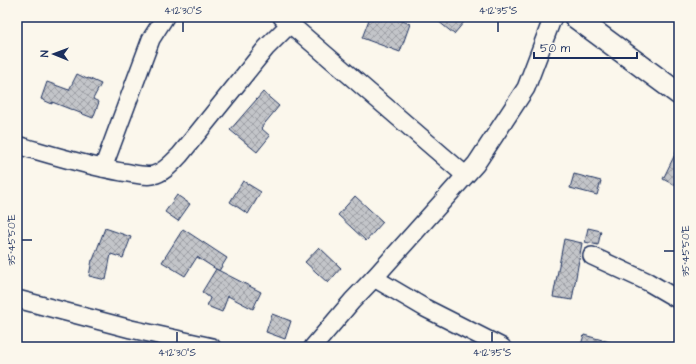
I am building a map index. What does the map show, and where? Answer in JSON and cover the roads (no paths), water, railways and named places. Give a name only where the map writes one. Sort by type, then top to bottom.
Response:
[{"type":"street","points":[[103,168],[151,39],[165,17]]},
{"type":"street","points":[[313,347],[352,301],[476,164],[526,88],[553,17]]},
{"type":"street","points":[[575,17],[679,94]]},
{"type":"street","points":[[17,146],[75,162],[146,175],[152,175],[165,170],[180,155],[286,21],[465,175]]},
{"type":"street","points":[[592,256],[648,282],[679,300]]},
{"type":"street","points":[[374,278],[426,308],[502,347]]},
{"type":"street","points":[[17,299],[131,329],[212,347]]}]
